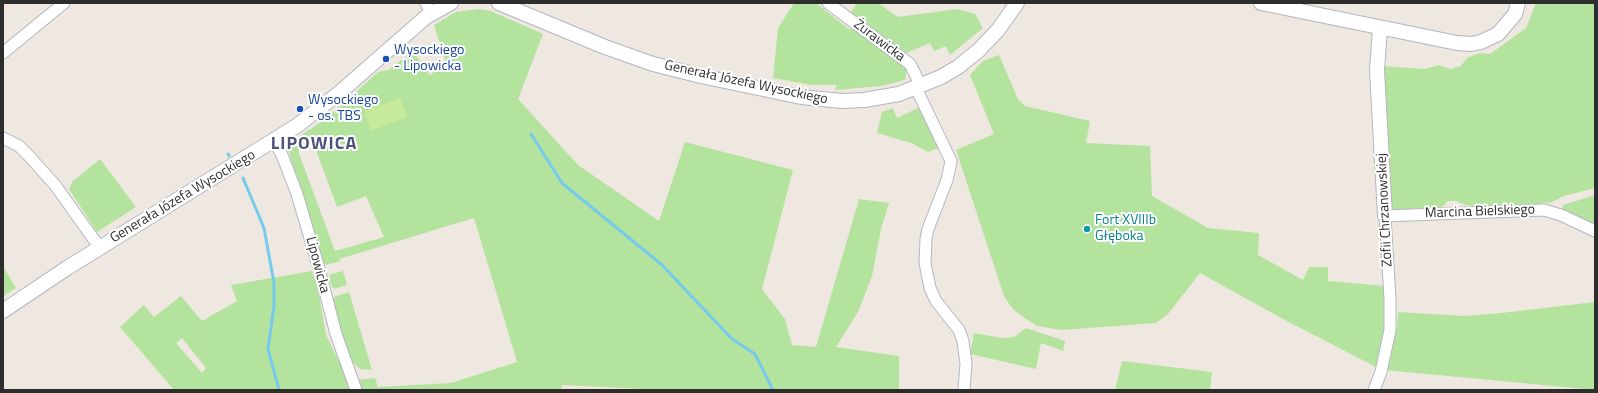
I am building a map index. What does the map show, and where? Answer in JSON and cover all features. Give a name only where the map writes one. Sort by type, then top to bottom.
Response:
[{"type":"street","points":[[3,53],[64,3]]},
{"type":"street","name":"Generała Józefa Wysockiego","points":[[3,311],[100,248],[274,141],[323,106],[428,8],[451,3]]},
{"type":"street","name":"Generała Józefa Wysockiego","points":[[499,3],[641,60],[682,72],[779,93],[842,102],[882,98],[918,87],[958,67],[979,50],[998,30],[1017,3]]},
{"type":"street","name":"Żurawicka","points":[[828,3],[910,64],[918,87],[951,161],[947,180],[928,229],[926,239],[926,263],[930,288],[936,301],[959,330],[966,364],[964,390]]},
{"type":"street","points":[[1261,3],[1380,28],[1457,43],[1471,44],[1482,42],[1498,34],[1514,14],[1518,3]]},
{"type":"street","name":"Zofii Chrzanowskiej","points":[[1374,390],[1381,372],[1390,330],[1390,300],[1377,70],[1377,45],[1380,28]]},
{"type":"street","points":[[3,138],[18,146],[28,155],[55,185],[100,248]]},
{"type":"street","name":"Lipowicka","points":[[274,141],[282,155],[297,194],[320,272],[336,334],[356,390]]},
{"type":"street","name":"Marcina Bielskiego","points":[[1385,216],[1544,210],[1560,215],[1595,231]]},
{"type":"green space","points":[[794,3],[816,3],[850,30],[852,28],[907,67],[905,80],[881,86],[835,90],[837,85],[811,85],[773,78],[778,28]]},
{"type":"green space","points":[[857,3],[878,3],[898,17],[957,9],[975,14],[983,28],[950,55],[946,46],[934,51],[930,43],[906,53],[851,12]]},
{"type":"green space","points":[[1536,3],[1595,3],[1595,188],[1564,196],[1552,202],[1493,210],[1485,207],[1465,205],[1456,201],[1448,201],[1441,208],[1429,210],[1416,208],[1393,212],[1389,210],[1382,66],[1426,69],[1438,65],[1451,69],[1461,66],[1467,58],[1479,53],[1490,54],[1526,28]]},
{"type":"green space","points":[[478,9],[491,11],[543,34],[518,99],[578,165],[659,221],[685,142],[793,170],[762,289],[785,319],[792,345],[816,347],[859,199],[889,203],[881,229],[872,276],[858,312],[836,347],[899,356],[899,390],[664,390],[562,385],[561,390],[362,390],[357,380],[375,378],[378,387],[451,383],[517,362],[474,218],[339,259],[340,261],[326,265],[322,261],[287,146],[289,143],[327,118],[378,72],[389,70],[413,51],[430,75],[446,63],[434,25],[456,12]],"holes":[[[313,142],[337,207],[366,196],[384,237],[335,251],[298,151]]]},
{"type":"green space","points":[[999,55],[1018,99],[1025,106],[1090,121],[1086,143],[1150,146],[1152,196],[1208,228],[1259,233],[1258,255],[1303,280],[1309,267],[1328,267],[1328,281],[1384,286],[1386,326],[1376,367],[1283,319],[1200,273],[1168,314],[1156,323],[1061,330],[1037,326],[1012,308],[1004,296],[956,150],[994,134],[970,75],[983,61]]},
{"type":"green space","points":[[400,98],[407,117],[371,131],[364,111]]},
{"type":"green space","points":[[893,108],[897,118],[918,108],[920,109],[938,148],[928,152],[911,143],[877,133],[882,112]]},
{"type":"green space","points":[[100,159],[136,207],[97,232],[69,189],[72,182]]},
{"type":"green space","points":[[1595,195],[1595,225],[1562,210],[1563,205]]},
{"type":"green space","points":[[3,266],[16,288],[3,296]]},
{"type":"green space","points":[[312,271],[318,288],[326,335],[353,390],[174,390],[120,327],[144,305],[154,317],[181,296],[202,321],[237,301],[231,285]],"holes":[[[182,338],[206,368],[202,373],[176,343]]]},
{"type":"green space","points":[[343,271],[347,285],[334,289],[329,278],[331,274]]},
{"type":"green space","points":[[349,292],[372,370],[360,369],[349,359],[333,302],[334,297]]},
{"type":"green space","points":[[1595,302],[1595,390],[1385,370],[1397,328],[1398,312],[1464,316]]},
{"type":"green space","points":[[1026,328],[1065,341],[1063,351],[1041,343],[1036,369],[970,354],[974,333],[1002,338],[1014,337]]},
{"type":"green space","points":[[1122,361],[1212,372],[1210,390],[1115,390]]},
{"type":"waterway","points":[[531,134],[562,183],[662,265],[732,339],[755,354],[773,390]]},
{"type":"waterway","points":[[243,178],[264,228],[274,283],[274,306],[268,349],[279,390]]},
{"type":"place","name":"Wysockiego - Lipowicka","points":[[386,59]]},
{"type":"place","name":"Wysockiego - os. TBS","points":[[300,109]]},
{"type":"place","name":"Fort XVIIIb Głęboka","points":[[1087,229]]},
{"type":"district","name":"LIPOWICA","points":[[314,145]]}]
